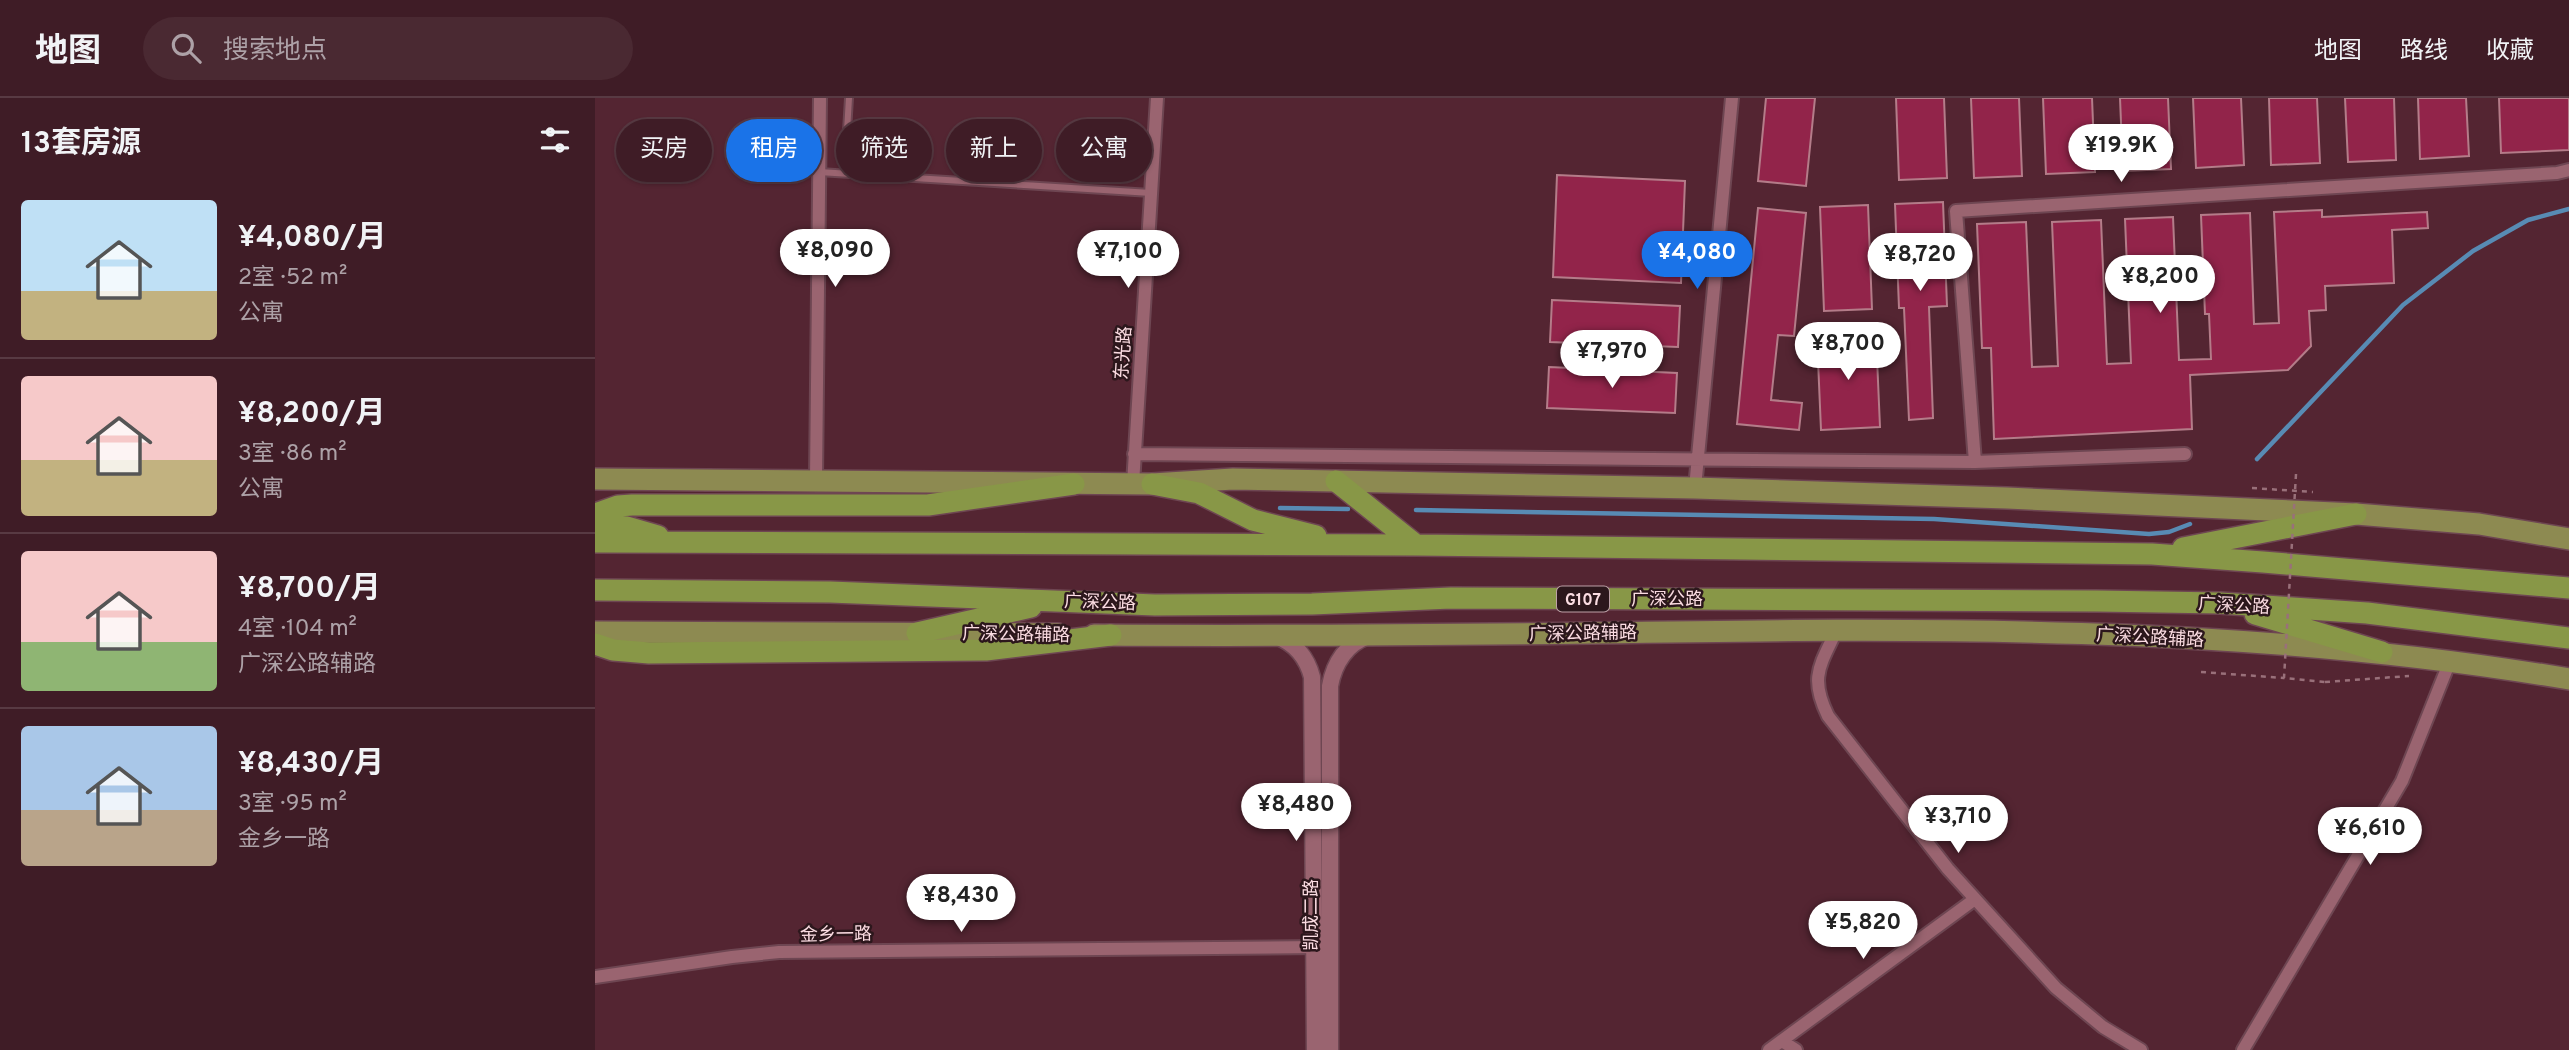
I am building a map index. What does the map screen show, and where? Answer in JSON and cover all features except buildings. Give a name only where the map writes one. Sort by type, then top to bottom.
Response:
[{"type":"highway","points":[[1336,481],[1416,545]]},
{"type":"highway","points":[[595,514],[618,506],[632,505],[928,505],[1074,484]]},
{"type":"highway","points":[[1142,484],[1199,493],[1239,515],[1265,524],[1370,545]]},
{"type":"highway","points":[[2153,554],[2355,514]]},
{"type":"highway","points":[[595,525],[636,528],[677,541]]},
{"type":"highway","points":[[595,542],[1416,545],[2153,554],[2569,589]]},
{"type":"highway","name":"广深公路","points":[[595,590],[831,592],[1154,605],[1312,604],[1451,598],[2083,600],[2220,603],[2367,613],[2569,638]]},
{"type":"highway","points":[[917,633],[1059,601]]},
{"type":"highway","points":[[2220,603],[2382,652]]},
{"type":"highway","points":[[595,644],[613,650],[649,653],[986,650],[1111,635]]},
{"type":"main road","points":[[595,479],[1074,484],[1207,480],[1336,481],[1695,488],[2007,498],[2355,514],[2479,524],[2569,539]]},
{"type":"main road","name":"广深公路辅路","points":[[595,632],[1271,635],[1837,629],[2007,631],[2175,637],[2382,652],[2569,679]]},
{"type":"street","points":[[820,98],[820,119]]},
{"type":"street","name":"东光路","points":[[1142,484],[1134,454],[1157,98]]},
{"type":"street","points":[[1695,488],[1732,98]]},
{"type":"street","points":[[1975,462],[1956,211],[2557,173],[2569,170]]},
{"type":"street","points":[[816,481],[819,182]]},
{"type":"street","points":[[1134,454],[1975,462],[2185,454]]},
{"type":"street","points":[[1837,629],[1819,669],[1817,686],[1828,716],[1948,869],[2056,988],[2103,1027],[2141,1050]]},
{"type":"street","name":"凯成二路","points":[[1315,1050],[1323,947],[1330,686],[1334,669],[1346,650],[1359,640],[1375,634]]},
{"type":"street","name":"凯成二路","points":[[1271,635],[1294,646],[1305,660],[1312,677],[1330,1050]]},
{"type":"street","points":[[2243,1050],[2402,781],[2450,661]]},
{"type":"street","points":[[1769,1050],[1975,898]]},
{"type":"street","name":"金乡一路","points":[[595,976],[779,953],[1323,947]]},
{"type":"street","points":[[1783,1041],[1796,1050]]},
{"type":"lane","points":[[848,119],[849,98]]},
{"type":"lane","points":[[932,178],[1151,193]]},
{"type":"path","points":[[2284,678],[2296,474]]},
{"type":"path","points":[[2252,488],[2295,490]]},
{"type":"path","points":[[2201,672],[2325,682],[2420,676]]},
{"type":"waterway","points":[[2257,459],[2403,305],[2473,251],[2528,220],[2569,209]]},
{"type":"waterway","points":[[1280,508],[1348,509]]},
{"type":"waterway","points":[[1416,510],[1934,519],[2149,534],[2169,532],[2190,524]]}]
